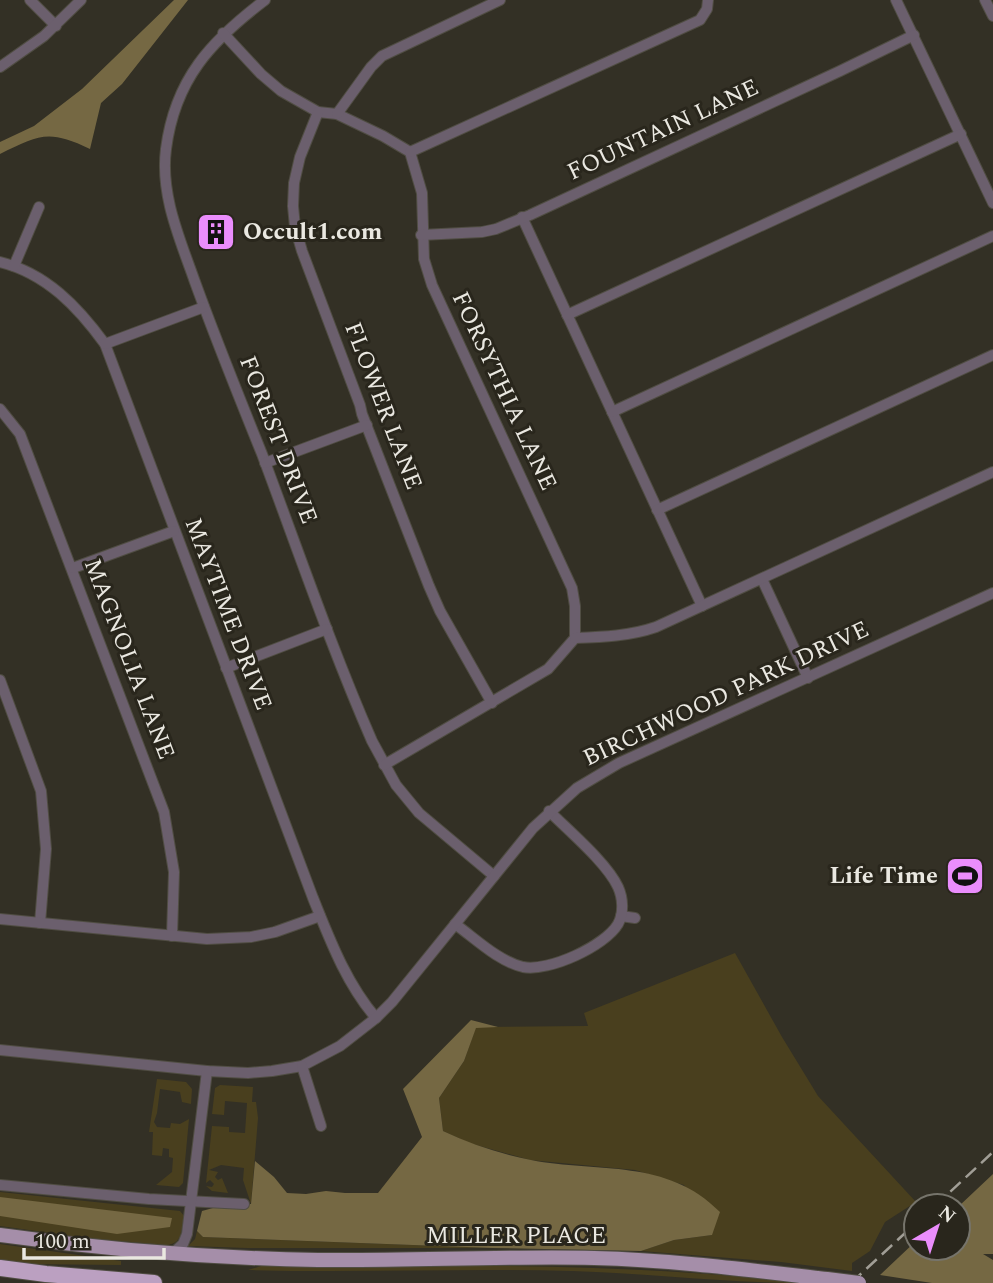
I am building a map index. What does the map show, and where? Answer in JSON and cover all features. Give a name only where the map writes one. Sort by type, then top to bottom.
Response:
[{"type":"highway","points":[[0,1268],[154,1283]]},
{"type":"main road","name":"MILLER PLACE","points":[[0,1235],[100,1249],[317,1260],[593,1258],[659,1261],[859,1283]]},
{"type":"street","points":[[30,0],[56,26]]},
{"type":"street","points":[[0,67],[56,26],[81,0]]},
{"type":"street","name":"FOREST DRIVE","points":[[265,0],[223,33],[201,59],[181,92],[171,120],[166,151],[170,210],[204,307],[355,703],[384,765],[401,792],[419,813],[494,876]]},
{"type":"street","points":[[337,114],[371,67],[382,57],[500,0]]},
{"type":"street","points":[[223,33],[261,74],[281,91],[318,112],[337,114],[410,152],[700,20],[707,9],[708,0]]},
{"type":"street","points":[[896,0],[993,203]]},
{"type":"street","points":[[985,0],[993,16]]},
{"type":"street","name":"FOUNTAIN LANE","points":[[421,235],[496,229],[840,71],[914,34]]},
{"type":"street","name":"FLOWER LANE","points":[[318,112],[300,157],[294,183],[295,227],[302,251],[439,611],[492,703]]},
{"type":"street","points":[[567,315],[961,134]]},
{"type":"street","name":"FORSYTHIA LANE","points":[[410,152],[422,193],[421,235],[424,259],[432,285],[572,588],[575,638]]},
{"type":"street","points":[[14,266],[39,206]]},
{"type":"street","points":[[522,217],[702,606]]},
{"type":"street","points":[[612,412],[993,236]]},
{"type":"street","name":"MAYTIME DRIVE","points":[[0,262],[14,266],[62,294],[105,344],[320,916],[353,987],[376,1018]]},
{"type":"street","points":[[105,344],[204,307]]},
{"type":"street","points":[[657,510],[993,355]]},
{"type":"street","name":"MAGNOLIA LANE","points":[[0,409],[20,434],[164,812],[174,872],[172,936]]},
{"type":"street","points":[[265,463],[367,425]]},
{"type":"street","points":[[384,765],[548,669],[575,638],[611,637],[640,632],[993,472]]},
{"type":"street","points":[[73,568],[174,531]]},
{"type":"street","points":[[762,579],[808,678]]},
{"type":"street","name":"BIRCHWOOD PARK DRIVE","points":[[0,1050],[207,1071],[248,1073],[302,1066],[340,1046],[376,1018],[533,828],[577,788],[619,763],[993,593]]},
{"type":"street","points":[[226,668],[327,629]]},
{"type":"street","points":[[0,680],[41,791],[46,849],[40,923]]},
{"type":"street","points":[[455,924],[507,962],[533,968],[562,961],[603,940],[617,926],[621,916],[619,889],[609,874],[550,811]]},
{"type":"street","points":[[0,919],[208,939],[251,937],[275,932],[320,916]]},
{"type":"street","points":[[621,916],[635,918]]},
{"type":"street","points":[[302,1066],[321,1126]]},
{"type":"street","points":[[172,1254],[183,1244],[187,1234],[207,1071]]},
{"type":"street","points":[[0,1185],[244,1204]]},
{"type":"shaded area","points":[[174,0],[188,0],[122,84],[101,103],[90,149],[64,139],[44,137],[25,142],[0,154],[0,142],[34,126],[82,89]]},
{"type":"shaded area","points":[[735,953],[818,1096],[907,1192],[902,1192],[902,1211],[885,1222],[870,1251],[852,1263],[852,1271],[781,1262],[641,1251],[674,1240],[712,1235],[684,1185],[635,1170],[530,1160],[469,1143],[443,1131],[439,1098],[464,1061],[476,1027],[588,1026],[584,1013]]},
{"type":"shaded area","points":[[471,1020],[498,1027],[476,1028],[464,1061],[439,1098],[443,1131],[519,1158],[631,1171],[678,1183],[720,1212],[712,1235],[674,1240],[641,1251],[203,1237],[197,1231],[202,1211],[231,1203],[251,1204],[255,1161],[274,1177],[287,1193],[378,1193],[422,1137],[403,1089]]},
{"type":"shaded area","points":[[157,1079],[186,1082],[192,1089],[191,1104],[182,1102],[180,1092],[160,1089],[154,1122],[157,1127],[170,1128],[171,1123],[180,1124],[189,1119],[183,1183],[179,1187],[156,1185],[172,1172],[173,1158],[169,1157],[169,1149],[163,1148],[162,1156],[152,1155],[153,1132],[149,1132]]},
{"type":"shaded area","points":[[220,1085],[253,1087],[252,1102],[256,1102],[258,1118],[251,1204],[243,1180],[244,1168],[221,1165],[209,1170],[218,1172],[215,1177],[218,1180],[222,1178],[228,1193],[212,1191],[206,1186],[212,1187],[214,1184],[210,1180],[206,1183],[212,1126],[229,1127],[229,1132],[245,1133],[247,1103],[225,1101],[224,1115],[212,1114],[215,1088]]},
{"type":"shaded area","points":[[993,1174],[993,1254],[983,1254],[993,1260],[993,1283],[932,1283],[880,1275],[902,1254],[902,1262],[972,1262],[972,1194]]},
{"type":"shaded area","points":[[0,1192],[180,1211],[184,1216],[178,1239],[172,1244],[86,1238],[0,1226]]},
{"type":"shaded area","points":[[0,1197],[172,1218],[170,1227],[117,1234],[0,1216]]},
{"type":"shaded area","points":[[197,1231],[203,1237],[492,1248],[188,1246],[195,1239]]},
{"type":"shaded area","points":[[0,1244],[121,1261],[121,1265],[20,1264],[0,1259]]},
{"type":"shaded area","points":[[282,1265],[606,1268],[800,1283],[572,1271],[248,1270]]},
{"type":"railway","points":[[950,1192],[993,1152]]},
{"type":"railway","points":[[851,1283],[902,1236]]},
{"type":"place","name":"Occult1.com","points":[[216,232]]},
{"type":"place","name":"Life Time","points":[[965,876]]}]
